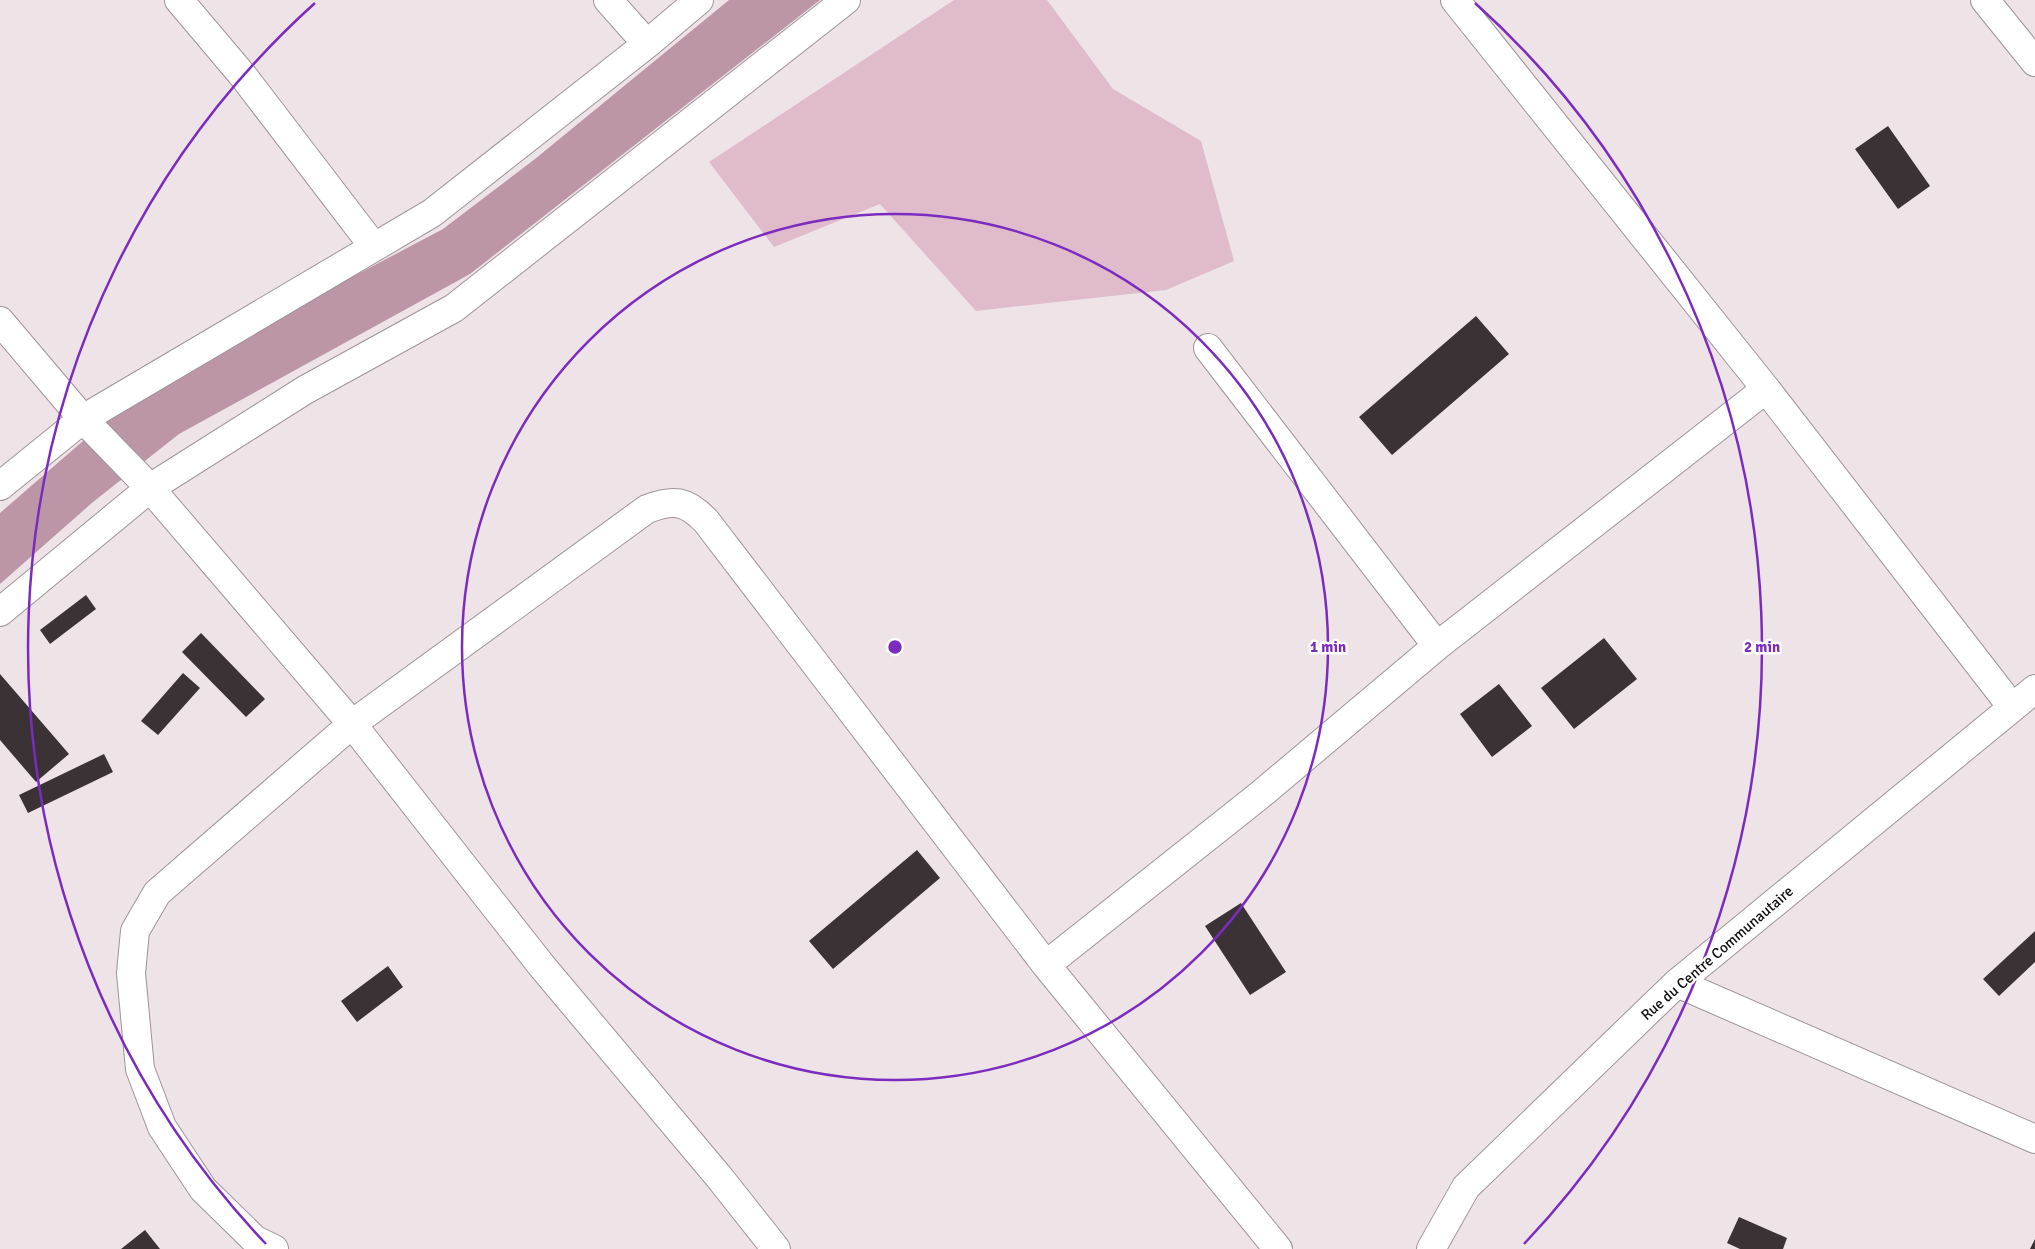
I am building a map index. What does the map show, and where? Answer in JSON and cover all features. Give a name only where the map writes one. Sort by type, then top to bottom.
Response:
[{"type":"street","points":[[179,0],[244,77],[374,247]]},
{"type":"street","points":[[608,0],[647,44]]},
{"type":"street","points":[[0,486],[84,419],[432,213],[647,44],[699,0]]},
{"type":"street","points":[[0,612],[150,488],[305,390],[454,308],[846,0]]},
{"type":"street","points":[[1455,0],[1766,389],[2012,707]]},
{"type":"street","points":[[1985,0],[2035,62]]},
{"type":"street","points":[[0,321],[84,419],[150,488],[352,724],[541,965],[719,1177],[776,1249]]},
{"type":"street","points":[[1208,348],[1437,646]]},
{"type":"street","points":[[1046,965],[1260,795],[1437,646],[1766,389]]},
{"type":"street","points":[[274,1249],[256,1240],[203,1189],[162,1127],[140,1069],[131,973],[135,931],[157,893],[352,724],[647,509],[665,502],[683,504],[696,511],[706,521],[1046,965],[1278,1249]]},
{"type":"street","name":"Rue du Centre Communautaire","points":[[1431,1249],[1466,1187],[1677,983],[2035,689]]},
{"type":"street","points":[[1677,983],[2035,1139]]},
{"type":"shaded area","points":[[729,0],[820,0],[470,274],[179,434],[93,502],[0,584],[0,513],[121,408],[231,341],[443,229],[535,159]]},
{"type":"shaded area","points":[[954,0],[1047,0],[1113,89],[1201,141],[1234,261],[1166,290],[976,311],[880,204],[774,247],[709,162]]},
{"type":"building","points":[[1888,126],[1930,186],[1898,209],[1855,149]]},
{"type":"building","points":[[1476,316],[1509,354],[1392,455],[1359,417]]},
{"type":"building","points":[[86,595],[96,609],[50,644],[40,630]]},
{"type":"building","points":[[201,633],[265,699],[246,717],[182,652]]},
{"type":"building","points":[[1604,638],[1637,679],[1574,729],[1541,688]]},
{"type":"building","points":[[183,673],[200,688],[158,735],[141,721]]},
{"type":"building","points":[[0,674],[69,754],[36,782],[0,740]]},
{"type":"building","points":[[1499,684],[1532,726],[1492,757],[1460,714]]},
{"type":"building","points":[[104,754],[113,772],[28,813],[19,795]]},
{"type":"building","points":[[917,850],[940,878],[833,969],[809,941]]},
{"type":"building","points":[[1241,903],[1286,972],[1250,995],[1205,926]]},
{"type":"building","points":[[2035,931],[2035,962],[1999,996],[1983,979]]},
{"type":"building","points":[[388,966],[403,987],[357,1022],[341,1001]]},
{"type":"building","points":[[1739,1217],[1787,1238],[1783,1249],[1740,1249],[1727,1243]]},
{"type":"building","points":[[145,1230],[160,1249],[121,1249]]},
{"type":"building","points":[[2035,1239],[2035,1249],[2030,1249]]}]
